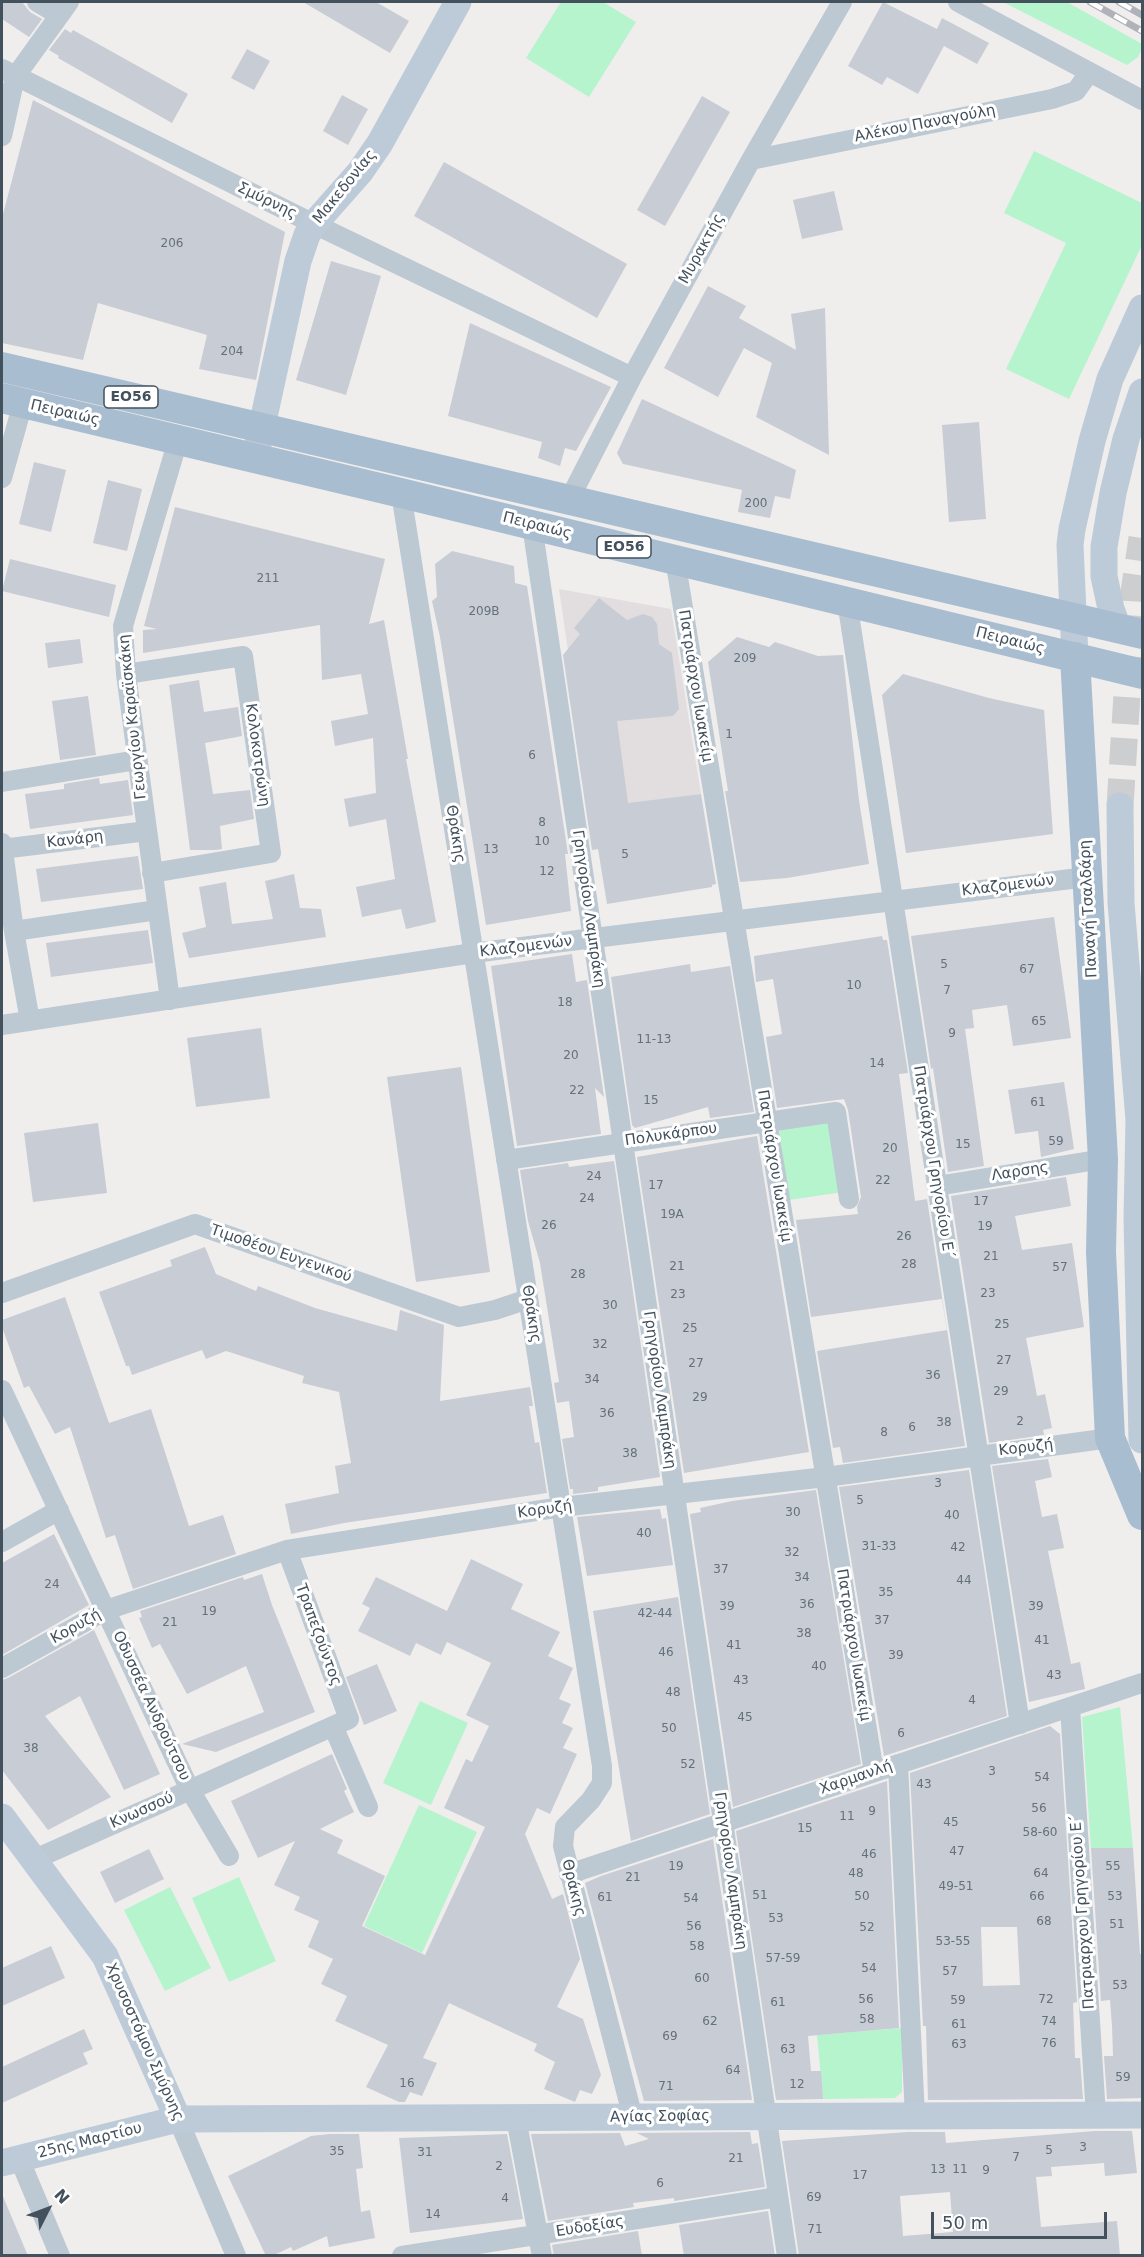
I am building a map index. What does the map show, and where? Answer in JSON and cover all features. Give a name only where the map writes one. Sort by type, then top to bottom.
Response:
[{"type":"main road","name":"Πειραιώς","points":[[2,366],[1130,631]]},
{"type":"main road","name":"Πειραιώς","points":[[12,400],[1075,657],[1139,680]]},
{"type":"main road","points":[[1130,631],[1139,680]]},
{"type":"main road","name":"Παναγή Τσαλδάρη","points":[[1075,657],[1103,1159],[1101,1252],[1110,1438],[1143,1515]]},
{"type":"street","points":[[2,136],[8,73],[64,8],[37,2]]},
{"type":"street","name":"Μακεδονίας","points":[[255,458],[298,261],[307,235],[360,172],[376,149],[458,2]]},
{"type":"street","name":"Μυρακτής","points":[[568,500],[632,377],[751,160],[842,2]]},
{"type":"street","points":[[958,2],[1143,100]]},
{"type":"street","name":"Σμύρνης","points":[[8,73],[632,377]]},
{"type":"street","name":"Αλέκου Παναγούλη","points":[[751,160],[1052,99],[1076,91],[1089,73]]},
{"type":"street","name":"Παναγή Τσαλδάρη","points":[[1075,657],[1070,545],[1080,490],[1110,380],[1143,308]]},
{"type":"street","points":[[1130,631],[1111,609],[1104,576],[1104,547],[1113,493],[1126,439],[1143,392]]},
{"type":"street","points":[[2,478],[12,400]]},
{"type":"street","name":"Γεωργίου Καραϊσκάκη","points":[[170,999],[126,674],[123,626],[178,440]]},
{"type":"street","name":"Θράκης","points":[[401,493],[602,1766],[602,1783],[591,1800],[565,1827],[563,1846],[633,2118]]},
{"type":"street","name":"Γρηγορίου Λαμπράκη","points":[[532,525],[787,2256]]},
{"type":"street","name":"Πατριάρχου Ιωακείμ","points":[[675,559],[874,1772]]},
{"type":"street","name":"Πατριάρχου Γρηγορίου Ε΄","points":[[847,601],[1020,1724]]},
{"type":"street","name":"Κολοκοτρώνη","points":[[126,674],[243,656],[271,853],[152,873]]},
{"type":"street","points":[[2,782],[137,760]]},
{"type":"street","points":[[1120,806],[1119,852],[1124,948],[1139,1120],[1137,1218],[1143,1440]]},
{"type":"street","name":"Κανάρη","points":[[2,846],[147,831]]},
{"type":"street","points":[[2,846],[30,1021]]},
{"type":"street","name":"Κλαζομενών","points":[[2,1025],[473,953],[1087,877]]},
{"type":"street","points":[[14,931],[157,910]]},
{"type":"street","name":"Πολυκάρπου","points":[[506,1160],[836,1112],[849,1199]]},
{"type":"street","name":"Λαρσης","points":[[937,1186],[1103,1159]]},
{"type":"street","name":"Τιμοθέου Ευγενικού","points":[[2,1293],[195,1224],[459,1317],[495,1310],[528,1299]]},
{"type":"street","name":"Οδυσσέα Ανδρούτσου","points":[[2,1390],[189,1790],[229,1856]]},
{"type":"street","name":"Κορυζή","points":[[2,1668],[106,1610],[287,1550],[561,1507],[826,1477],[1110,1438]]},
{"type":"street","points":[[2,1542],[59,1510]]},
{"type":"street","name":"Τραπεζούντος","points":[[287,1550],[368,1807]]},
{"type":"street","name":"Χαρμανλή","points":[[569,1874],[1143,1683]]},
{"type":"street","name":"Πατριαρχου Γρηγορίου Ε΄","points":[[1070,1707],[1096,2116]]},
{"type":"street","name":"Κνωσσού","points":[[33,1860],[341,1723]]},
{"type":"street","points":[[898,1764],[915,2116]]},
{"type":"street","name":"Χρυσοστόμου Σμύρνης","points":[[2,1817],[105,1956],[236,2256]]},
{"type":"street","name":"Αγίας Σοφίας","points":[[178,2119],[1143,2115]]},
{"type":"street","points":[[516,2118],[543,2256]]},
{"type":"street","name":"25ης Μαρτίου","points":[[10,2161],[178,2119]]},
{"type":"street","points":[[10,2161],[60,2256]]},
{"type":"street","name":"Ευδοξίας","points":[[402,2256],[778,2197]]},
{"type":"shaded area","points":[[559,589],[671,609],[701,794],[591,809]]},
{"type":"green space","points":[[561,2],[603,2],[636,22],[589,97],[526,58]]},
{"type":"green space","points":[[1003,2],[1067,2],[1142,44],[1142,48],[1138,57],[1127,65]]},
{"type":"green space","points":[[1034,151],[1142,203],[1142,245],[1069,399],[1006,369],[1066,243],[1004,213]]},
{"type":"green space","points":[[833,1120],[843,1192],[789,1200],[779,1128]]},
{"type":"green space","points":[[420,1701],[468,1723],[431,1805],[383,1783]]},
{"type":"green space","points":[[1120,1707],[1133,1848],[1091,1848],[1082,1717]]},
{"type":"green space","points":[[419,1805],[477,1832],[422,1953],[364,1926]]},
{"type":"green space","points":[[239,1877],[276,1961],[229,1982],[192,1898]]},
{"type":"green space","points":[[170,1887],[211,1968],[165,1991],[124,1910]]},
{"type":"green space","points":[[902,2028],[902,2092],[895,2098],[823,2099],[817,2035]]},
{"type":"building","points":[[2,2],[22,2],[30,12],[42,19],[29,37],[2,19]]},
{"type":"building","points":[[303,2],[376,2],[409,21],[390,53]]},
{"type":"building","points":[[883,2],[937,29],[942,18],[989,43],[977,64],[944,46],[918,94],[887,77],[882,85],[848,66]]},
{"type":"building","points":[[65,29],[71,33],[73,30],[188,94],[172,123],[58,58],[59,56],[49,50]]},
{"type":"building","points":[[247,49],[270,61],[254,90],[231,78]]},
{"type":"building","points":[[342,95],[368,109],[348,145],[323,131]]},
{"type":"building","points":[[702,96],[730,112],[665,226],[637,210]]},
{"type":"building","points":[[33,100],[285,232],[256,380],[199,369],[207,335],[98,303],[83,360],[2,343],[2,218]]},
{"type":"building","points":[[444,162],[627,264],[597,318],[414,216]]},
{"type":"building","points":[[834,191],[843,230],[802,239],[793,200]]},
{"type":"building","points":[[331,261],[381,276],[346,395],[296,380]]},
{"type":"building","points":[[708,286],[746,306],[739,318],[796,350],[791,314],[825,308],[829,455],[756,417],[772,363],[744,348],[718,397],[664,368]]},
{"type":"building","points":[[470,323],[611,387],[576,451],[565,448],[560,466],[538,458],[542,442],[448,416]]},
{"type":"building","points":[[642,399],[796,470],[790,499],[775,496],[770,518],[738,512],[742,490],[623,464],[617,453]]},
{"type":"building","points":[[979,422],[986,519],[949,522],[942,425]]},
{"type":"building","points":[[34,462],[66,470],[51,532],[19,524]]},
{"type":"building","points":[[108,480],[142,489],[127,551],[93,543]]},
{"type":"building","points":[[175,507],[385,559],[369,624],[384,620],[408,759],[406,759],[436,922],[406,929],[401,909],[362,917],[356,887],[395,879],[386,819],[349,827],[344,799],[376,793],[373,738],[335,746],[331,721],[368,714],[361,674],[322,680],[320,625],[143,653],[143,630],[157,629],[144,626]]},
{"type":"building","points":[[452,551],[514,566],[515,583],[527,586],[568,854],[565,854],[571,911],[486,925],[440,637],[432,601],[437,597],[435,564]]},
{"type":"building","points":[[10,559],[116,585],[109,617],[2,591]]},
{"type":"building","points":[[599,598],[627,620],[643,614],[652,617],[657,624],[659,644],[672,653],[679,709],[673,716],[617,721],[628,803],[701,794],[716,884],[712,887],[607,904],[598,849],[592,850],[563,655],[580,634],[574,628]]},
{"type":"building","points":[[737,637],[769,647],[775,642],[818,656],[843,655],[859,800],[869,864],[787,878],[740,882],[708,662]]},
{"type":"building","points":[[80,639],[83,663],[48,668],[45,643]]},
{"type":"building","points":[[903,674],[989,698],[1044,710],[1053,834],[906,853],[882,695]]},
{"type":"building","points":[[199,680],[204,712],[238,707],[242,736],[205,743],[213,794],[250,790],[254,819],[220,826],[222,849],[216,850],[190,850],[169,685]]},
{"type":"building","points":[[88,696],[96,755],[60,760],[52,701]]},
{"type":"building","points":[[99,778],[100,784],[128,780],[133,815],[30,829],[25,794],[64,789],[64,784]]},
{"type":"building","points":[[138,856],[143,889],[41,902],[36,869]]},
{"type":"building","points":[[294,874],[300,908],[321,909],[326,937],[189,958],[182,933],[206,927],[199,887],[226,882],[232,924],[273,919],[265,881]]},
{"type":"building","points":[[1054,917],[1071,1038],[1013,1046],[1007,1005],[972,1010],[974,1028],[965,1029],[984,1166],[948,1172],[911,936]]},
{"type":"building","points":[[148,930],[153,963],[51,977],[46,943]]},
{"type":"building","points":[[882,936],[883,940],[887,940],[908,1073],[899,1074],[915,1201],[927,1199],[965,1446],[843,1463],[840,1447],[833,1448],[817,1351],[947,1330],[942,1299],[811,1317],[796,1220],[858,1214],[857,1207],[861,1197],[848,1110],[844,1099],[777,1108],[766,1037],[782,1034],[773,979],[756,982],[754,956]]},
{"type":"building","points":[[572,954],[576,982],[587,980],[604,1097],[595,1088],[601,1134],[517,1146],[491,966]]},
{"type":"building","points":[[690,964],[691,972],[730,966],[754,1112],[710,1118],[708,1107],[635,1128],[632,1125],[611,977]]},
{"type":"building","points":[[261,1028],[270,1098],[196,1107],[187,1038]]},
{"type":"building","points":[[461,1067],[490,1272],[416,1282],[387,1077]]},
{"type":"building","points":[[1064,1082],[1074,1149],[1041,1157],[1038,1131],[1015,1134],[1008,1090]]},
{"type":"building","points":[[98,1123],[107,1193],[33,1202],[24,1133]]},
{"type":"building","points":[[757,1136],[809,1452],[684,1473],[637,1157]]},
{"type":"building","points":[[614,1161],[660,1477],[598,1487],[598,1491],[573,1494],[573,1489],[570,1489],[562,1439],[574,1437],[569,1401],[557,1403],[554,1383],[559,1382],[540,1263],[528,1221],[520,1170],[568,1163],[569,1167]]},
{"type":"building","points":[[1066,1177],[1071,1206],[1015,1216],[1022,1250],[1072,1243],[1084,1327],[1026,1338],[1037,1396],[1045,1394],[1052,1428],[1043,1430],[1044,1435],[989,1443],[951,1196]]},
{"type":"building","points":[[205,1247],[216,1274],[256,1291],[258,1286],[315,1308],[397,1331],[400,1310],[444,1325],[440,1401],[530,1387],[533,1406],[529,1406],[535,1443],[539,1442],[547,1493],[344,1523],[291,1534],[285,1504],[339,1493],[335,1466],[351,1463],[339,1392],[302,1383],[304,1376],[226,1351],[206,1359],[202,1350],[132,1375],[129,1366],[126,1366],[99,1292],[172,1266],[170,1260]]},
{"type":"building","points":[[65,1297],[109,1423],[151,1409],[189,1526],[223,1515],[236,1554],[133,1589],[115,1535],[106,1538],[70,1427],[55,1434],[29,1386],[24,1388],[2,1327],[2,1320]]},
{"type":"building","points":[[1048,1459],[1052,1477],[1035,1481],[1042,1517],[1057,1514],[1064,1548],[1048,1551],[1071,1664],[1080,1662],[1085,1689],[1029,1702],[992,1466]]},
{"type":"building","points":[[969,1470],[1007,1716],[884,1756],[839,1487]]},
{"type":"building","points":[[816,1490],[861,1764],[733,1807],[690,1514],[701,1512],[700,1508],[732,1501]]},
{"type":"building","points":[[660,1509],[662,1519],[666,1518],[673,1565],[587,1576],[577,1517]]},
{"type":"building","points":[[54,1534],[89,1605],[2,1655],[2,1563]]},
{"type":"building","points":[[471,1559],[523,1584],[511,1609],[560,1632],[548,1656],[573,1668],[559,1699],[571,1704],[562,1723],[573,1728],[563,1748],[577,1754],[550,1814],[537,1808],[525,1834],[552,1899],[563,1894],[580,1959],[557,2007],[583,2019],[601,2075],[592,2094],[580,2090],[575,2102],[544,2089],[555,2062],[534,2051],[537,2044],[449,2003],[423,2058],[437,2063],[422,2096],[410,2092],[405,2102],[399,2102],[366,2087],[388,2045],[335,2021],[347,1996],[321,1984],[333,1959],[308,1947],[319,1921],[294,1910],[300,1897],[274,1885],[295,1841],[258,1858],[231,1801],[332,1754],[347,1789],[344,1791],[354,1812],[320,1829],[343,1840],[337,1853],[385,1876],[362,1926],[425,1955],[485,1827],[444,1808],[466,1759],[472,1762],[489,1726],[466,1715],[491,1663],[447,1642],[441,1655],[416,1643],[410,1656],[358,1631],[370,1608],[362,1604],[376,1577],[447,1611]]},
{"type":"building","points":[[262,1574],[315,1712],[216,1752],[182,1744],[264,1712],[246,1666],[187,1694],[160,1644],[152,1648],[139,1618],[142,1617],[140,1611],[243,1577],[244,1580]]},
{"type":"building","points":[[678,1597],[710,1814],[631,1841],[593,1611]]},
{"type":"building","points":[[94,1630],[160,1774],[124,1790],[80,1696],[45,1716],[111,1797],[48,1830],[2,1770],[2,1680]]},
{"type":"building","points":[[377,1664],[397,1711],[364,1725],[346,1677]]},
{"type":"building","points":[[1050,1726],[1060,1734],[1077,2002],[1073,2003],[1075,2058],[1080,2058],[1083,2099],[928,2100],[926,2026],[923,2026],[910,1773]],"holes":[[[981,1927],[1017,1927],[1020,1985],[983,1986]]]},
{"type":"building","points":[[887,1781],[899,2028],[808,2036],[811,2071],[821,2071],[823,2099],[776,2100],[736,1831]]},
{"type":"building","points":[[713,1839],[752,2100],[644,2101],[585,1883]]},
{"type":"building","points":[[1091,1848],[1133,1848],[1140,1954],[1143,1954],[1143,2098],[1107,2099],[1104,2056],[1113,2056],[1112,2026],[1110,2000],[1101,2001]]},
{"type":"building","points":[[149,1849],[164,1879],[115,1903],[100,1872]]},
{"type":"building","points":[[51,1946],[65,1978],[2,2006],[2,1968]]},
{"type":"building","points":[[84,2029],[93,2049],[83,2053],[88,2064],[2,2103],[2,2067]]},
{"type":"building","points":[[1095,2131],[1132,2131],[1137,2173],[1105,2176],[1104,2163],[1051,2167],[1052,2176],[1036,2177],[1041,2227],[1117,2221],[1120,2256],[799,2256],[782,2141],[908,2132],[945,2132],[946,2143]],"holes":[[[950,2192],[953,2232],[903,2236],[900,2196]]]},
{"type":"building","points":[[750,2132],[752,2144],[758,2143],[765,2187],[674,2201],[674,2198],[633,2203],[634,2207],[548,2221],[531,2134],[620,2133],[625,2146],[649,2139],[637,2133]]},
{"type":"building","points":[[359,2134],[363,2168],[356,2169],[361,2212],[370,2210],[375,2238],[329,2247],[327,2236],[293,2251],[291,2247],[272,2256],[266,2256],[228,2176],[311,2136]]},
{"type":"building","points":[[507,2134],[523,2219],[410,2233],[399,2138]]},
{"type":"building","points":[[2,2194],[28,2256],[2,2256]]},
{"type":"building","points":[[768,2211],[775,2256],[684,2256],[679,2225]]},
{"type":"building","points":[[638,2231],[642,2256],[554,2256],[552,2245]]},
{"type":"tunnel","points":[[1120,806],[1133,599],[1142,538]]},
{"type":"railway","points":[[1090,2],[1142,31]]},
{"type":"railway","points":[[1119,2],[1142,15]]}]
